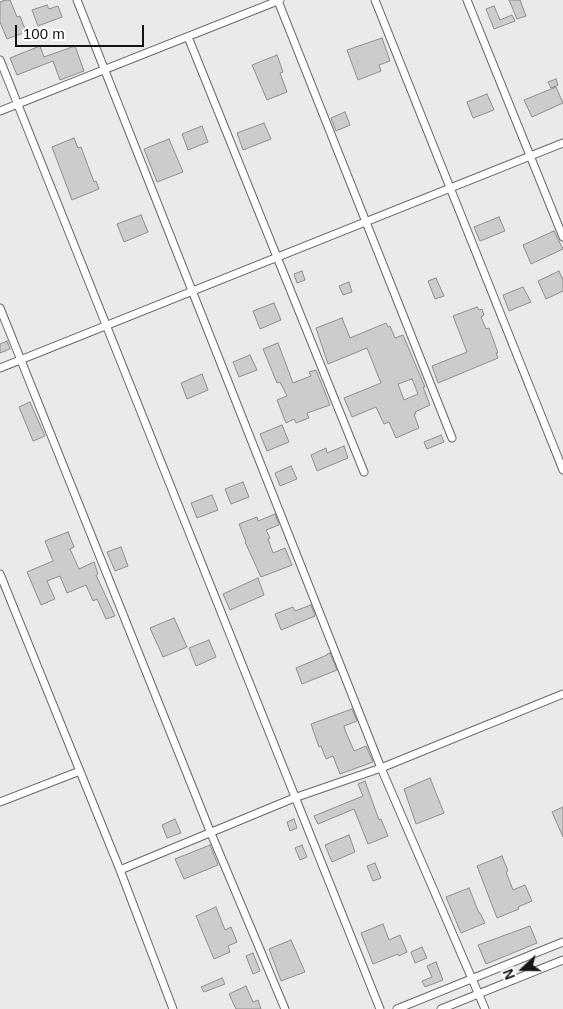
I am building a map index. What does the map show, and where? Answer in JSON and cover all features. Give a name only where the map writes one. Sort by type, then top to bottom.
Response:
[{"type":"street","points":[[77,0],[381,768],[485,1009]]},
{"type":"street","points":[[0,111],[279,0],[452,438]]},
{"type":"street","points":[[375,0],[563,470]]},
{"type":"street","points":[[467,0],[563,236]]},
{"type":"street","points":[[188,36],[364,472]]},
{"type":"street","points":[[0,60],[380,1009]]},
{"type":"street","points":[[0,368],[563,143]]},
{"type":"street","points":[[0,308],[210,832],[285,1009]]},
{"type":"street","points":[[0,574],[120,870],[173,1009]]},
{"type":"street","points":[[120,870],[294,798],[381,768],[563,694]]},
{"type":"street","points":[[0,802],[80,771]]},
{"type":"street","points":[[397,1009],[563,942]]},
{"type":"street","points":[[441,1009],[563,960]]},
{"type":"building","points":[[10,0],[17,17],[20,16],[26,32],[7,39],[0,22],[0,2]]},
{"type":"building","points":[[509,0],[520,0],[526,16],[517,19]]},
{"type":"building","points":[[47,5],[49,9],[58,6],[62,17],[38,26],[32,10]]},
{"type":"building","points":[[494,6],[500,20],[512,15],[515,21],[494,29],[486,9]]},
{"type":"building","points":[[382,38],[390,61],[379,65],[381,71],[358,80],[347,50]]},
{"type":"building","points":[[40,46],[44,57],[75,46],[84,71],[60,80],[53,61],[17,75],[10,58]]},
{"type":"building","points":[[277,55],[283,72],[280,73],[287,92],[267,100],[252,65]]},
{"type":"building","points":[[556,79],[558,85],[551,88],[548,82]]},
{"type":"building","points":[[556,87],[563,103],[532,117],[524,100]]},
{"type":"building","points":[[487,94],[494,110],[473,118],[467,102]]},
{"type":"building","points":[[345,112],[350,125],[336,131],[331,118]]},
{"type":"building","points":[[264,123],[271,139],[243,150],[237,133]]},
{"type":"building","points":[[202,126],[208,142],[188,150],[182,134]]},
{"type":"building","points":[[74,138],[78,148],[81,147],[94,182],[96,181],[99,189],[72,200],[52,147]]},
{"type":"building","points":[[169,139],[183,172],[157,182],[144,149]]},
{"type":"building","points":[[141,215],[148,232],[124,242],[117,224]]},
{"type":"building","points":[[499,217],[505,231],[480,241],[474,227]]},
{"type":"building","points":[[554,231],[563,249],[531,264],[523,245]]},
{"type":"building","points":[[302,271],[305,280],[297,283],[294,274]]},
{"type":"building","points":[[559,271],[563,280],[563,291],[546,299],[538,281]]},
{"type":"building","points":[[436,278],[444,296],[435,299],[428,281]]},
{"type":"building","points":[[349,282],[352,292],[343,295],[339,286]]},
{"type":"building","points":[[523,287],[531,302],[509,311],[503,295]]},
{"type":"building","points":[[274,303],[281,320],[260,329],[253,311]]},
{"type":"building","points":[[477,307],[479,310],[482,309],[484,315],[481,317],[486,329],[489,328],[498,358],[438,383],[432,366],[467,352],[453,316]]},
{"type":"building","points":[[342,318],[350,338],[386,323],[388,327],[390,326],[395,338],[403,335],[425,387],[423,387],[430,405],[414,414],[419,428],[396,438],[389,422],[384,424],[376,407],[352,417],[344,398],[381,383],[367,348],[328,364],[316,328]],"holes":[[[412,379],[418,394],[404,400],[398,384]]]},
{"type":"building","points":[[7,341],[10,349],[0,353],[0,344]]},
{"type":"building","points":[[278,343],[293,383],[311,376],[309,372],[316,370],[330,405],[307,413],[309,418],[296,423],[294,419],[286,423],[277,400],[287,396],[280,382],[277,383],[263,349]]},
{"type":"building","points":[[250,355],[257,370],[239,377],[233,362]]},
{"type":"building","points":[[202,374],[208,390],[187,399],[181,383]]},
{"type":"building","points":[[30,402],[45,436],[33,441],[19,407]]},
{"type":"building","points":[[282,425],[289,442],[267,451],[260,434]]},
{"type":"building","points":[[441,435],[444,442],[427,449],[424,442]]},
{"type":"building","points":[[344,446],[348,458],[317,471],[311,455],[326,448],[327,453]]},
{"type":"building","points":[[291,466],[297,479],[280,486],[275,473]]},
{"type":"building","points":[[243,482],[249,497],[231,504],[225,489]]},
{"type":"building","points":[[212,495],[218,510],[197,518],[191,503]]},
{"type":"building","points":[[275,514],[279,525],[266,530],[270,538],[268,539],[273,553],[285,548],[292,565],[261,577],[239,524],[257,517],[258,521]]},
{"type":"building","points":[[68,532],[74,547],[70,549],[79,569],[94,562],[98,574],[96,575],[115,616],[106,619],[97,599],[93,601],[86,585],[67,593],[60,576],[47,581],[55,599],[41,605],[27,572],[53,561],[45,541]]},
{"type":"building","points":[[121,547],[128,566],[115,571],[107,552]]},
{"type":"building","points":[[258,578],[264,595],[230,610],[223,594]]},
{"type":"building","points":[[311,605],[315,616],[281,630],[275,614],[293,607],[295,611]]},
{"type":"building","points":[[174,618],[187,647],[163,657],[150,628]]},
{"type":"building","points":[[209,640],[216,657],[196,666],[189,648]]},
{"type":"building","points":[[330,653],[337,670],[302,684],[296,668]]},
{"type":"building","points":[[352,709],[357,721],[344,726],[345,730],[354,751],[366,746],[373,762],[340,774],[333,756],[326,759],[321,746],[319,747],[311,724]]},
{"type":"building","points":[[430,778],[444,813],[416,824],[404,789]]},
{"type":"building","points":[[365,781],[379,820],[381,819],[388,836],[368,844],[354,809],[318,824],[314,816],[363,796],[358,784]]},
{"type":"building","points":[[563,807],[563,837],[552,812]]},
{"type":"building","points":[[175,819],[181,833],[167,838],[162,825]]},
{"type":"building","points":[[294,819],[297,828],[290,831],[287,822]]},
{"type":"building","points":[[349,835],[355,852],[332,862],[325,845]]},
{"type":"building","points":[[210,845],[218,865],[184,879],[175,859]]},
{"type":"building","points":[[302,845],[307,857],[300,860],[295,848]]},
{"type":"building","points":[[502,856],[513,890],[525,885],[532,901],[518,907],[519,909],[497,918],[477,866]]},
{"type":"building","points":[[375,863],[381,878],[373,881],[367,866]]},
{"type":"building","points":[[469,888],[485,923],[461,933],[446,897]]},
{"type":"building","points":[[216,907],[225,930],[231,927],[237,942],[228,946],[230,952],[214,959],[196,916]]},
{"type":"building","points":[[383,924],[389,940],[400,935],[407,952],[373,964],[361,933]]},
{"type":"building","points":[[530,926],[537,943],[486,964],[478,945]]},
{"type":"building","points":[[291,940],[305,972],[281,981],[269,949]]},
{"type":"building","points":[[422,947],[427,958],[415,963],[411,952]]},
{"type":"building","points":[[253,953],[260,971],[253,974],[246,956]]},
{"type":"building","points":[[436,962],[443,980],[425,987],[422,981],[432,977],[427,966]]},
{"type":"building","points":[[222,978],[225,984],[204,992],[201,987]]},
{"type":"building","points":[[246,986],[253,1002],[258,1000],[261,1009],[236,1009],[229,994]]}]
